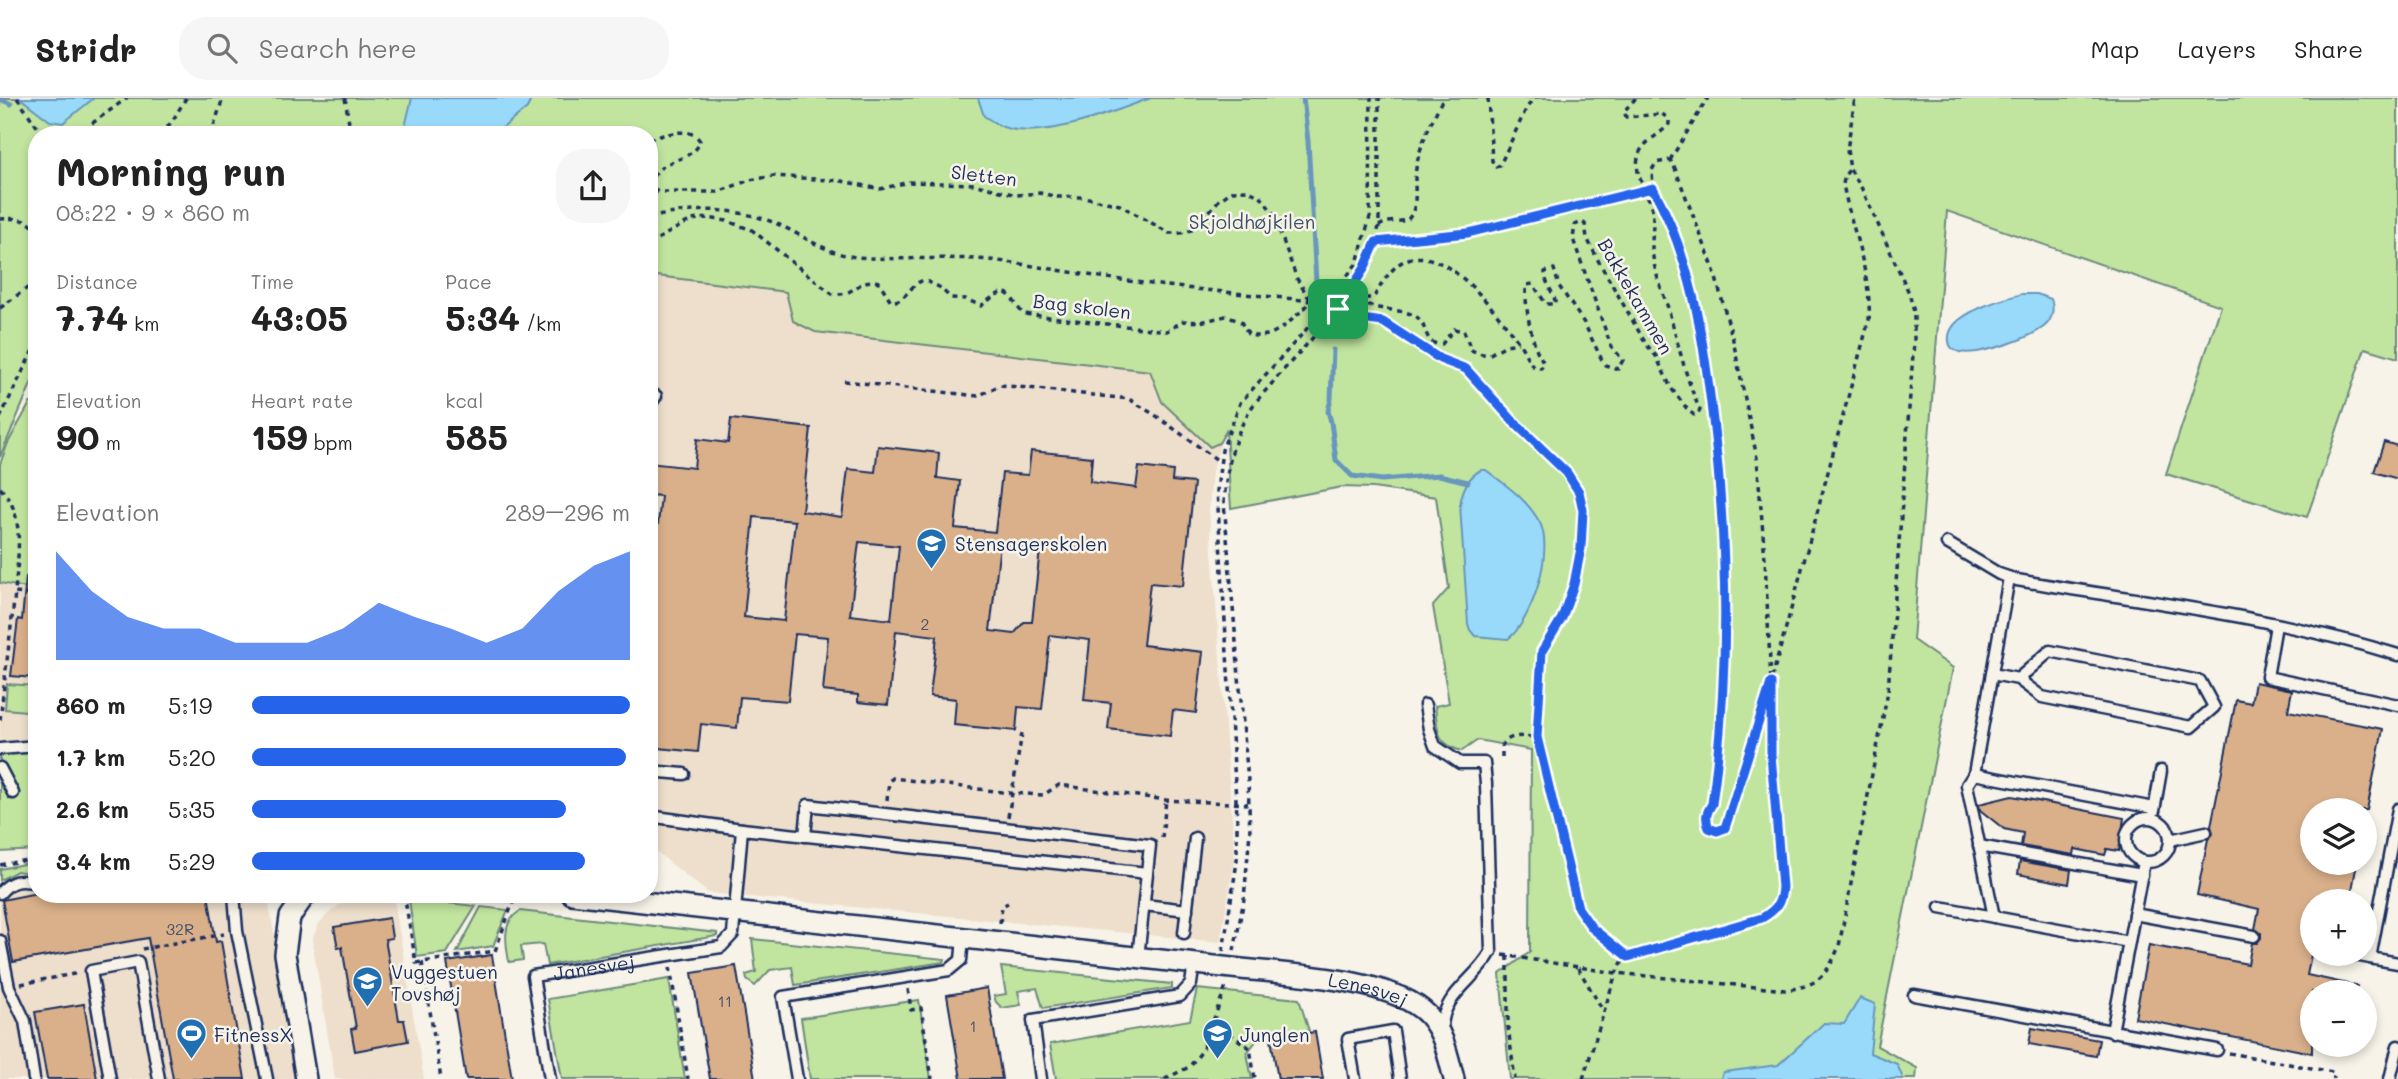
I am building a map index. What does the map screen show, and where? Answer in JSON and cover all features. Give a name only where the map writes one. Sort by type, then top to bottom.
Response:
[{"type":"street","points":[[298,903],[290,917],[285,954],[306,1079]]},
{"type":"street","points":[[652,903],[1226,967]]},
{"type":"street","name":"Lenesvej","points":[[1226,967],[1336,980],[1385,989],[1418,1006],[1429,1016],[1442,1036],[1454,1079]]},
{"type":"lane","points":[[1947,543],[2009,578],[2217,612],[2357,642],[2398,655]]},
{"type":"lane","points":[[1994,917],[1967,785],[1974,774],[2009,578]]},
{"type":"lane","points":[[2276,625],[2267,677],[2398,705]]},
{"type":"lane","points":[[1992,674],[2018,679],[2042,696],[2191,727],[2214,707],[2200,681],[2050,651],[2018,679]]},
{"type":"lane","points":[[1424,705],[1435,746],[1460,763],[1484,763],[1490,952],[1483,967],[1447,1004],[1442,1021],[1442,1036]]},
{"type":"lane","points":[[0,749],[28,747]]},
{"type":"lane","points":[[0,768],[13,793]]},
{"type":"lane","points":[[1974,774],[2153,813],[2165,825],[2170,840],[2169,847],[2159,859],[2144,862],[2132,855],[2126,843],[2126,836],[2133,823],[2153,813],[2161,771]]},
{"type":"lane","points":[[658,772],[684,774]]},
{"type":"lane","points":[[805,836],[808,805],[1150,845],[1138,958]]},
{"type":"lane","points":[[2377,920],[2398,808]]},
{"type":"lane","points":[[658,817],[742,829],[1147,873]]},
{"type":"lane","points":[[733,912],[742,829]]},
{"type":"lane","points":[[2170,840],[2206,832]]},
{"type":"lane","points":[[1184,933],[1195,838]]},
{"type":"lane","points":[[1979,846],[2142,875]]},
{"type":"lane","points":[[2112,1032],[2144,862]]},
{"type":"lane","points":[[0,893],[15,881],[28,882]]},
{"type":"lane","points":[[235,903],[237,931],[267,1079]]},
{"type":"lane","points":[[1143,905],[1187,910]]},
{"type":"lane","points":[[1940,907],[2129,942]]},
{"type":"lane","name":"Janesvej","points":[[550,1079],[533,976],[721,947],[733,934],[733,912]]},
{"type":"lane","points":[[2134,914],[2254,936]]},
{"type":"lane","points":[[797,1079],[783,997],[949,970],[961,960],[963,938]]},
{"type":"lane","points":[[0,941],[9,987],[25,1021],[34,1079]]},
{"type":"lane","points":[[2377,959],[2398,963]]},
{"type":"lane","points":[[110,1079],[91,971],[138,962],[159,1079]]},
{"type":"lane","points":[[1041,1079],[1033,1020],[1180,996],[1191,984],[1194,964]]},
{"type":"lane","points":[[1914,995],[2217,1050]]},
{"type":"lane","points":[[1355,1079],[1348,1039],[1393,1031],[1401,1079]]},
{"type":"lane","points":[[2390,1079],[2398,1046]]},
{"type":"path","points":[[17,98],[37,126]]},
{"type":"path","points":[[88,126],[127,98]]},
{"type":"path","points":[[168,126],[186,98]]},
{"type":"path","points":[[214,126],[223,98]]},
{"type":"path","points":[[345,98],[350,126]]},
{"type":"path","points":[[1226,967],[1237,862],[1237,805],[1218,515],[1217,491],[1222,450],[1240,403],[1326,305],[1357,263],[1366,236],[1370,203],[1371,98]]},
{"type":"path","points":[[1165,1079],[1189,1067],[1202,1051],[1213,1022],[1248,866],[1249,804],[1224,503],[1226,475],[1248,413],[1338,309],[1364,269],[1376,242],[1379,226],[1379,98]]},
{"type":"path","points":[[1379,226],[1386,221],[1404,222],[1409,217],[1416,196],[1415,178],[1423,146],[1443,98]]},
{"type":"path","points":[[1488,98],[1492,162],[1496,167],[1500,165],[1527,107],[1535,98]]},
{"type":"path","name":"Bakkekammen","points":[[1520,344],[1533,366],[1543,366],[1533,339],[1525,292],[1527,285],[1533,284],[1546,304],[1555,304],[1555,298],[1545,279],[1545,272],[1554,269],[1559,286],[1571,301],[1605,365],[1618,369],[1623,364],[1623,360],[1611,346],[1573,239],[1574,225],[1582,222],[1599,262],[1646,344],[1656,356],[1671,388],[1688,410],[1694,415],[1700,413],[1679,352],[1653,257],[1652,210],[1637,166],[1638,155],[1656,133],[1666,128],[1669,119],[1662,114],[1626,117],[1624,111],[1636,98]]},
{"type":"path","points":[[1708,98],[1670,160],[1656,163],[1652,170],[1653,188],[1670,219],[1679,245],[1703,340],[1722,491],[1725,545],[1721,724],[1712,804],[1706,813],[1709,828],[1717,831],[1725,828],[1771,683],[1869,320],[1870,303],[1866,280],[1843,184],[1850,169]]},
{"type":"path","points":[[1490,952],[1616,973],[1785,990],[1803,988],[1820,979],[1830,968],[1839,946],[1888,691],[1914,341],[1914,312],[1909,293],[1850,169],[1847,150],[1856,98]]},
{"type":"path","name":"Sletten","points":[[658,137],[690,132],[699,137],[700,141],[696,150],[658,171]]},
{"type":"path","points":[[1583,1079],[1616,973],[1624,959],[1762,918],[1776,910],[1781,899],[1771,755],[1771,683],[1765,559],[1757,458],[1733,340],[1713,267],[1670,160]]},
{"type":"path","name":"Sletten","points":[[658,192],[718,192],[750,180],[774,176],[842,181],[880,188],[909,182],[973,184],[1017,195],[1084,197],[1120,205],[1169,233],[1181,233],[1195,229],[1218,201],[1232,191],[1247,190],[1261,197],[1273,214],[1297,279],[1311,301]]},
{"type":"path","points":[[1376,242],[1468,233],[1653,188]]},
{"type":"path","points":[[658,216],[683,210],[713,209],[745,213],[781,226],[830,251],[857,257],[986,260],[1055,268],[1121,280],[1311,301],[1338,309],[1348,317],[1383,322],[1440,359],[1466,369],[1514,422],[1567,473],[1579,492],[1583,510],[1581,548],[1574,584],[1562,618],[1542,651],[1537,737],[1578,908],[1592,928],[1628,957]]},
{"type":"path","points":[[0,219],[18,218],[28,223]]},
{"type":"path","name":"Bag skolen","points":[[658,239],[691,220],[708,218],[727,221],[752,230],[832,294],[847,295],[871,280],[879,282],[891,301],[895,302],[900,301],[914,283],[924,280],[939,287],[951,298],[965,299],[981,306],[1003,292],[1012,297],[1024,314],[1167,331],[1183,321],[1200,322],[1226,316],[1241,322],[1248,334],[1263,337],[1281,329],[1311,301]]},
{"type":"path","points":[[1338,309],[1357,298],[1371,298],[1402,261],[1415,257],[1427,259],[1446,266],[1465,278],[1520,344]]},
{"type":"path","points":[[0,308],[28,288]]},
{"type":"path","points":[[1357,298],[1373,307],[1413,314],[1422,322],[1428,337],[1435,344],[1442,344],[1451,330],[1457,329],[1464,331],[1471,350],[1478,353],[1490,354],[1506,345],[1520,344]]},
{"type":"path","points":[[0,418],[28,360]]},
{"type":"path","points":[[844,381],[978,396],[1000,385],[1129,399],[1220,462]]},
{"type":"path","points":[[0,488],[10,499],[15,512],[18,536],[15,593],[0,720]]},
{"type":"path","points":[[15,593],[28,594]]},
{"type":"path","points":[[1007,828],[1010,793],[1021,733]]},
{"type":"path","points":[[1502,757],[1502,745],[1508,738],[1537,737]]},
{"type":"path","points":[[885,814],[889,781],[893,778],[1010,793],[1042,795],[1059,785],[1166,800],[1249,804]]},
{"type":"path","points":[[0,865],[28,860]]},
{"type":"path","points":[[406,903],[416,962],[495,951],[513,903]]},
{"type":"path","points":[[999,942],[1002,906],[1008,904]]},
{"type":"path","points":[[138,962],[135,950],[237,931]]},
{"type":"path","points":[[1508,956],[1508,1027],[1515,1079]]},
{"type":"path","points":[[422,962],[441,1079]]},
{"type":"path","points":[[1577,967],[1604,1012]]},
{"type":"path","points":[[9,987],[91,971]]},
{"type":"path","points":[[671,973],[688,1079]]},
{"type":"path","points":[[906,977],[911,1010],[921,1008],[932,1079]]},
{"type":"path","points":[[1213,1022],[1250,1048],[1255,1079]]},
{"type":"path","points":[[2217,1050],[2333,1072],[2334,1079]]},
{"type":"shaded area","name":"Stensagerskolen","points":[[658,276],[1219,339],[1225,430],[1212,471],[1209,510],[1235,859],[1220,942],[708,893],[658,853]]},
{"type":"shaded area","points":[[0,583],[28,588],[28,748],[0,751]]},
{"type":"shaded area","points":[[28,881],[28,903],[269,903],[300,1079],[0,1079],[0,883]]},
{"type":"shaded area","name":"Vuggestuen Tovshøj","points":[[395,903],[424,1079],[335,1079],[312,940],[318,925],[339,905]]},
{"type":"green space","name":"Skjoldhøjkilen","points":[[0,98],[2398,98],[2398,358],[2365,348],[2307,517],[2166,474],[2221,306],[1947,211],[1913,640],[1953,668],[1877,1046],[1917,1068],[1916,1079],[1510,1079],[1500,974],[1530,952],[1531,750],[1478,740],[1462,751],[1447,744],[1440,735],[1435,706],[1449,703],[1433,606],[1449,588],[1436,497],[1373,488],[1342,487],[1231,508],[1226,431],[1219,443],[1210,447],[1162,402],[1150,371],[815,332],[793,321],[786,292],[658,276],[658,126],[28,126],[28,391],[0,457]]},
{"type":"green space","points":[[28,407],[28,588],[0,583],[0,464]]},
{"type":"green space","points":[[7,684],[28,685],[28,711],[5,709]]},
{"type":"green space","points":[[28,751],[28,850],[0,852],[0,753]]},
{"type":"green space","points":[[28,863],[28,873],[17,871],[0,880],[0,869]]},
{"type":"green space","points":[[410,903],[476,906],[447,953],[417,957]]},
{"type":"green space","points":[[481,907],[508,910],[493,946],[457,952]]},
{"type":"green space","points":[[520,911],[717,933],[717,936],[547,965],[543,944],[521,946],[523,960],[509,962],[507,927]]},
{"type":"green space","points":[[752,939],[945,959],[944,962],[795,985],[792,967],[770,970],[755,986],[747,980],[746,975],[756,972]]},
{"type":"green space","points":[[1001,967],[1172,984],[1172,988],[1043,1008],[1037,988],[1018,991],[1021,1005],[1002,1008],[994,996],[1006,994]]},
{"type":"green space","points":[[669,979],[685,1079],[562,1079],[548,999]]},
{"type":"green space","points":[[1197,989],[1299,999],[1309,1031],[1257,1040],[1247,1053],[1252,1079],[1056,1079],[1050,1044],[1190,1020]]},
{"type":"green space","points":[[919,1000],[931,1079],[810,1079],[801,1018]]},
{"type":"water","points":[[20,98],[94,98],[63,123],[50,121]]},
{"type":"water","points":[[412,98],[532,98],[527,108],[505,126],[405,126]]},
{"type":"water","points":[[978,98],[1151,98],[1058,128],[1020,130],[1003,127],[984,116]]},
{"type":"water","points":[[2022,294],[2037,294],[2051,299],[2053,309],[2047,324],[2030,335],[1992,349],[1969,353],[1951,347],[1950,331],[1965,316],[1989,304]]},
{"type":"water","points":[[1486,470],[1523,500],[1535,514],[1544,535],[1538,585],[1525,617],[1508,639],[1475,636],[1468,624],[1460,505],[1466,485],[1472,476]]},
{"type":"water","points":[[1860,998],[1875,1004],[1870,1053],[1897,1064],[1903,1079],[1720,1079],[1724,1072],[1778,1065],[1824,1023],[1844,1024]]},
{"type":"building","points":[[731,419],[811,428],[802,511],[842,517],[848,469],[875,472],[878,446],[939,453],[937,478],[960,481],[955,528],[995,532],[1002,473],[1028,475],[1031,451],[1092,457],[1090,482],[1136,488],[1139,467],[1173,471],[1172,481],[1194,483],[1183,586],[1150,583],[1143,645],[1203,652],[1196,713],[1173,710],[1170,736],[1108,729],[1111,703],[1084,700],[1090,640],[1050,635],[1042,709],[1018,707],[1016,731],[954,725],[956,699],[930,696],[937,636],[896,631],[888,705],[858,702],[858,695],[823,691],[828,637],[795,634],[788,701],[740,697],[737,728],[701,724],[698,752],[658,748],[658,524],[661,496],[658,496],[658,464],[694,468],[697,439],[728,443]],"holes":[[[754,517],[795,521],[784,621],[744,617]],[[859,542],[899,546],[891,620],[850,615]],[[1000,544],[1040,549],[1032,622],[1024,622],[1014,634],[990,631]]]},
{"type":"building","points":[[2384,442],[2398,446],[2398,479],[2374,472]]},
{"type":"building","points":[[28,577],[28,677],[11,676],[18,619],[22,620]]},
{"type":"building","points":[[2255,682],[2292,690],[2288,711],[2383,729],[2369,798],[2300,798],[2300,875],[2355,875],[2352,889],[2300,889],[2300,966],[2309,966],[2307,975],[2330,980],[2300,980],[2300,1051],[2135,1018],[2149,945],[2248,964],[2252,943],[2257,943],[2261,938],[2261,933],[2255,929],[2259,909],[2197,895],[2208,839],[2213,834],[2211,826],[2236,700],[2251,703]]},
{"type":"building","points":[[2012,796],[2124,818],[2119,851],[2107,849],[2105,855],[2075,849],[2074,855],[2021,846],[2023,833],[2004,829],[1980,810],[1979,804]]},
{"type":"building","points":[[2020,861],[2071,870],[2069,884],[2018,874]]},
{"type":"building","points":[[28,895],[28,903],[210,903],[216,942],[221,941],[245,1079],[173,1079],[148,938],[13,962],[2,900]]},
{"type":"building","points":[[389,918],[392,938],[385,939],[399,1020],[404,1020],[408,1041],[355,1051],[351,1029],[356,1028],[342,947],[338,948],[334,927]]},
{"type":"building","points":[[492,955],[512,1079],[466,1079],[447,962]]},
{"type":"building","points":[[736,966],[755,1079],[710,1079],[692,973]]},
{"type":"building","points":[[987,988],[1002,1079],[961,1079],[947,995]]},
{"type":"building","points":[[84,1004],[97,1079],[47,1079],[35,1012]]},
{"type":"building","points":[[2032,1028],[2099,1040],[2096,1056],[2029,1044]]},
{"type":"building","points":[[1315,1032],[1323,1079],[1278,1079],[1271,1039]]},
{"type":"waterway","points":[[1303,98],[1316,282]]},
{"type":"waterway","points":[[0,99],[11,104]]},
{"type":"waterway","points":[[1333,350],[1328,411],[1336,460],[1352,476],[1382,480],[1439,475],[1468,482]]},
{"type":"place","name":"Stensagerskolen","points":[[932,570]]},
{"type":"place","name":"Vuggestuen Tovshøj","points":[[368,1009]]},
{"type":"place","name":"FitnessX","points":[[191,1061]]},
{"type":"place","name":"Junglen","points":[[1217,1061]]},
{"type":"route","points":[[1653,188],[1676,235],[1703,340],[1722,491],[1725,545],[1721,724],[1712,804],[1706,813],[1706,820],[1709,828],[1717,831],[1725,828],[1771,683],[1771,755],[1782,887],[1776,910],[1762,918],[1628,957],[1592,928],[1578,908],[1537,737],[1542,651],[1562,618],[1574,584],[1581,548],[1583,510],[1579,492],[1567,473],[1514,422],[1466,369],[1440,359],[1383,322],[1348,317],[1338,309],[1364,269],[1376,242],[1468,233],[1653,188]]}]
